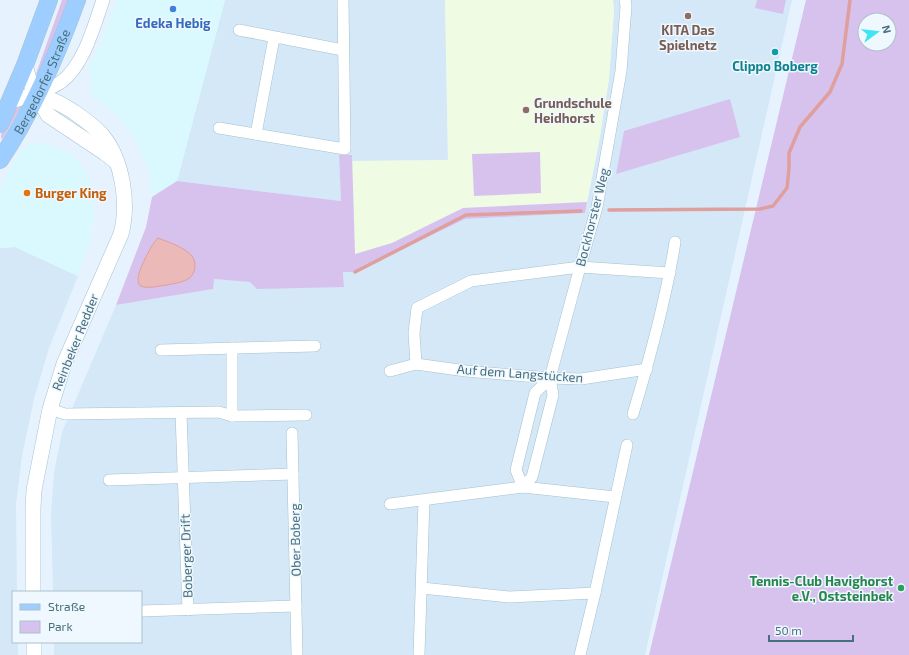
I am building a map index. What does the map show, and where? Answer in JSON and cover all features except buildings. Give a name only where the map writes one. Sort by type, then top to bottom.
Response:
[{"type":"main road","name":"Bergedorfer Straße","points":[[0,124],[25,65],[49,0]]},
{"type":"main road","name":"Bergedorfer Straße","points":[[0,160],[9,147],[48,73],[77,0]]},
{"type":"main road","name":"Reinbeker Redder","points":[[25,65],[30,83],[48,115],[105,153],[113,160],[118,169],[123,187],[125,204],[122,229],[64,364],[50,409],[34,490],[33,591]]},
{"type":"main road","points":[[10,101],[26,96],[36,96]]},
{"type":"main road","points":[[34,643],[34,655]]},
{"type":"street","points":[[36,96],[62,81],[72,70],[82,55],[93,31],[103,0]]},
{"type":"street","points":[[219,128],[345,149],[343,0]]},
{"type":"street","name":"Bockhorster Weg","points":[[523,487],[532,477],[536,462],[553,395],[550,378],[597,207],[621,71],[626,2]]},
{"type":"street","points":[[239,30],[274,38],[343,50]]},
{"type":"street","points":[[256,134],[274,38]]},
{"type":"street","points":[[633,414],[647,369],[670,273],[674,242]]},
{"type":"street","points":[[416,364],[414,333],[417,308],[471,281],[580,267],[670,273]]},
{"type":"street","points":[[161,350],[315,346]]},
{"type":"street","points":[[232,348],[232,416]]},
{"type":"street","name":"Auf dem Langstücken","points":[[390,371],[416,364],[466,371],[581,379],[647,369]]},
{"type":"street","points":[[523,487],[516,470],[535,392],[550,378]]},
{"type":"street","points":[[50,409],[65,414],[219,412],[232,416],[306,415]]},
{"type":"street","name":"Boberger Drift","points":[[142,611],[188,610],[182,413]]},
{"type":"street","name":"Ober Boberg","points":[[292,434],[298,655]]},
{"type":"street","points":[[580,655],[627,445]]},
{"type":"street","points":[[109,480],[293,474]]},
{"type":"street","points":[[390,504],[523,487],[615,497]]},
{"type":"street","points":[[419,655],[424,500]]},
{"type":"street","points":[[422,588],[509,597],[595,593]]},
{"type":"street","points":[[188,610],[296,606]]},
{"type":"shaded area","points":[[117,0],[225,0],[177,181],[152,197],[151,182],[147,166],[134,137],[115,114],[92,95],[89,65],[101,43]]},
{"type":"shaded area","points":[[225,0],[445,0],[448,160],[352,161],[352,155],[339,155],[341,201],[177,181]]},
{"type":"shaded area","name":"Grundschule Heidhorst","points":[[445,0],[613,0],[614,11],[609,79],[599,142],[587,202],[463,208],[392,243],[355,254],[352,161],[448,160]]},
{"type":"shaded area","points":[[613,0],[792,0],[645,655],[54,655],[54,643],[142,643],[142,591],[53,591],[51,514],[54,473],[62,432],[116,305],[213,289],[213,279],[344,287],[343,272],[356,272],[465,219],[585,213],[599,142],[609,79],[614,11]]},
{"type":"shaded area","points":[[36,142],[67,151],[73,155],[89,178],[93,195],[94,212],[90,239],[78,276],[15,247],[0,248],[0,190],[13,162],[24,147]]},
{"type":"shaded area","points":[[158,238],[176,245],[188,252],[194,260],[194,271],[189,278],[181,282],[154,287],[140,286],[138,276],[142,265]]},
{"type":"shaded area","points":[[15,247],[78,276],[49,348],[34,399],[22,456],[16,504],[17,591],[12,591],[12,643],[18,643],[18,655],[0,655],[0,248]]},
{"type":"green space","points":[[62,0],[69,0],[38,76],[36,74]]},
{"type":"green space","points":[[757,0],[786,0],[783,14],[755,8]]},
{"type":"green space","points":[[806,0],[909,0],[909,655],[649,655]]},
{"type":"green space","points":[[730,99],[740,137],[616,174],[624,131]]},
{"type":"green space","points":[[21,105],[3,138],[1,139],[2,130],[7,120]]},
{"type":"green space","points":[[540,152],[541,193],[474,196],[472,154]]},
{"type":"green space","points":[[339,155],[352,155],[355,254],[392,243],[463,208],[587,202],[585,213],[465,219],[356,272],[343,272],[344,287],[257,289],[250,282],[214,279],[213,289],[116,305],[146,227],[152,197],[177,181],[341,201]]},
{"type":"waterway","points":[[609,210],[760,209],[773,206],[787,188],[789,153],[800,127],[830,92],[842,64],[850,0]]},
{"type":"waterway","points":[[355,272],[466,215],[581,211]]},
{"type":"place","name":"Edeka Hebig","points":[[173,9]]},
{"type":"place","name":"KITA Das Spielnetz","points":[[688,16]]},
{"type":"place","name":"Clippo Boberg","points":[[775,52]]},
{"type":"place","name":"Grundschule Heidhorst","points":[[526,110]]},
{"type":"place","name":"Burger King","points":[[27,193]]},
{"type":"place","name":"Tennis-Club Havighorst e.V., Oststeinbek","points":[[901,588]]}]
